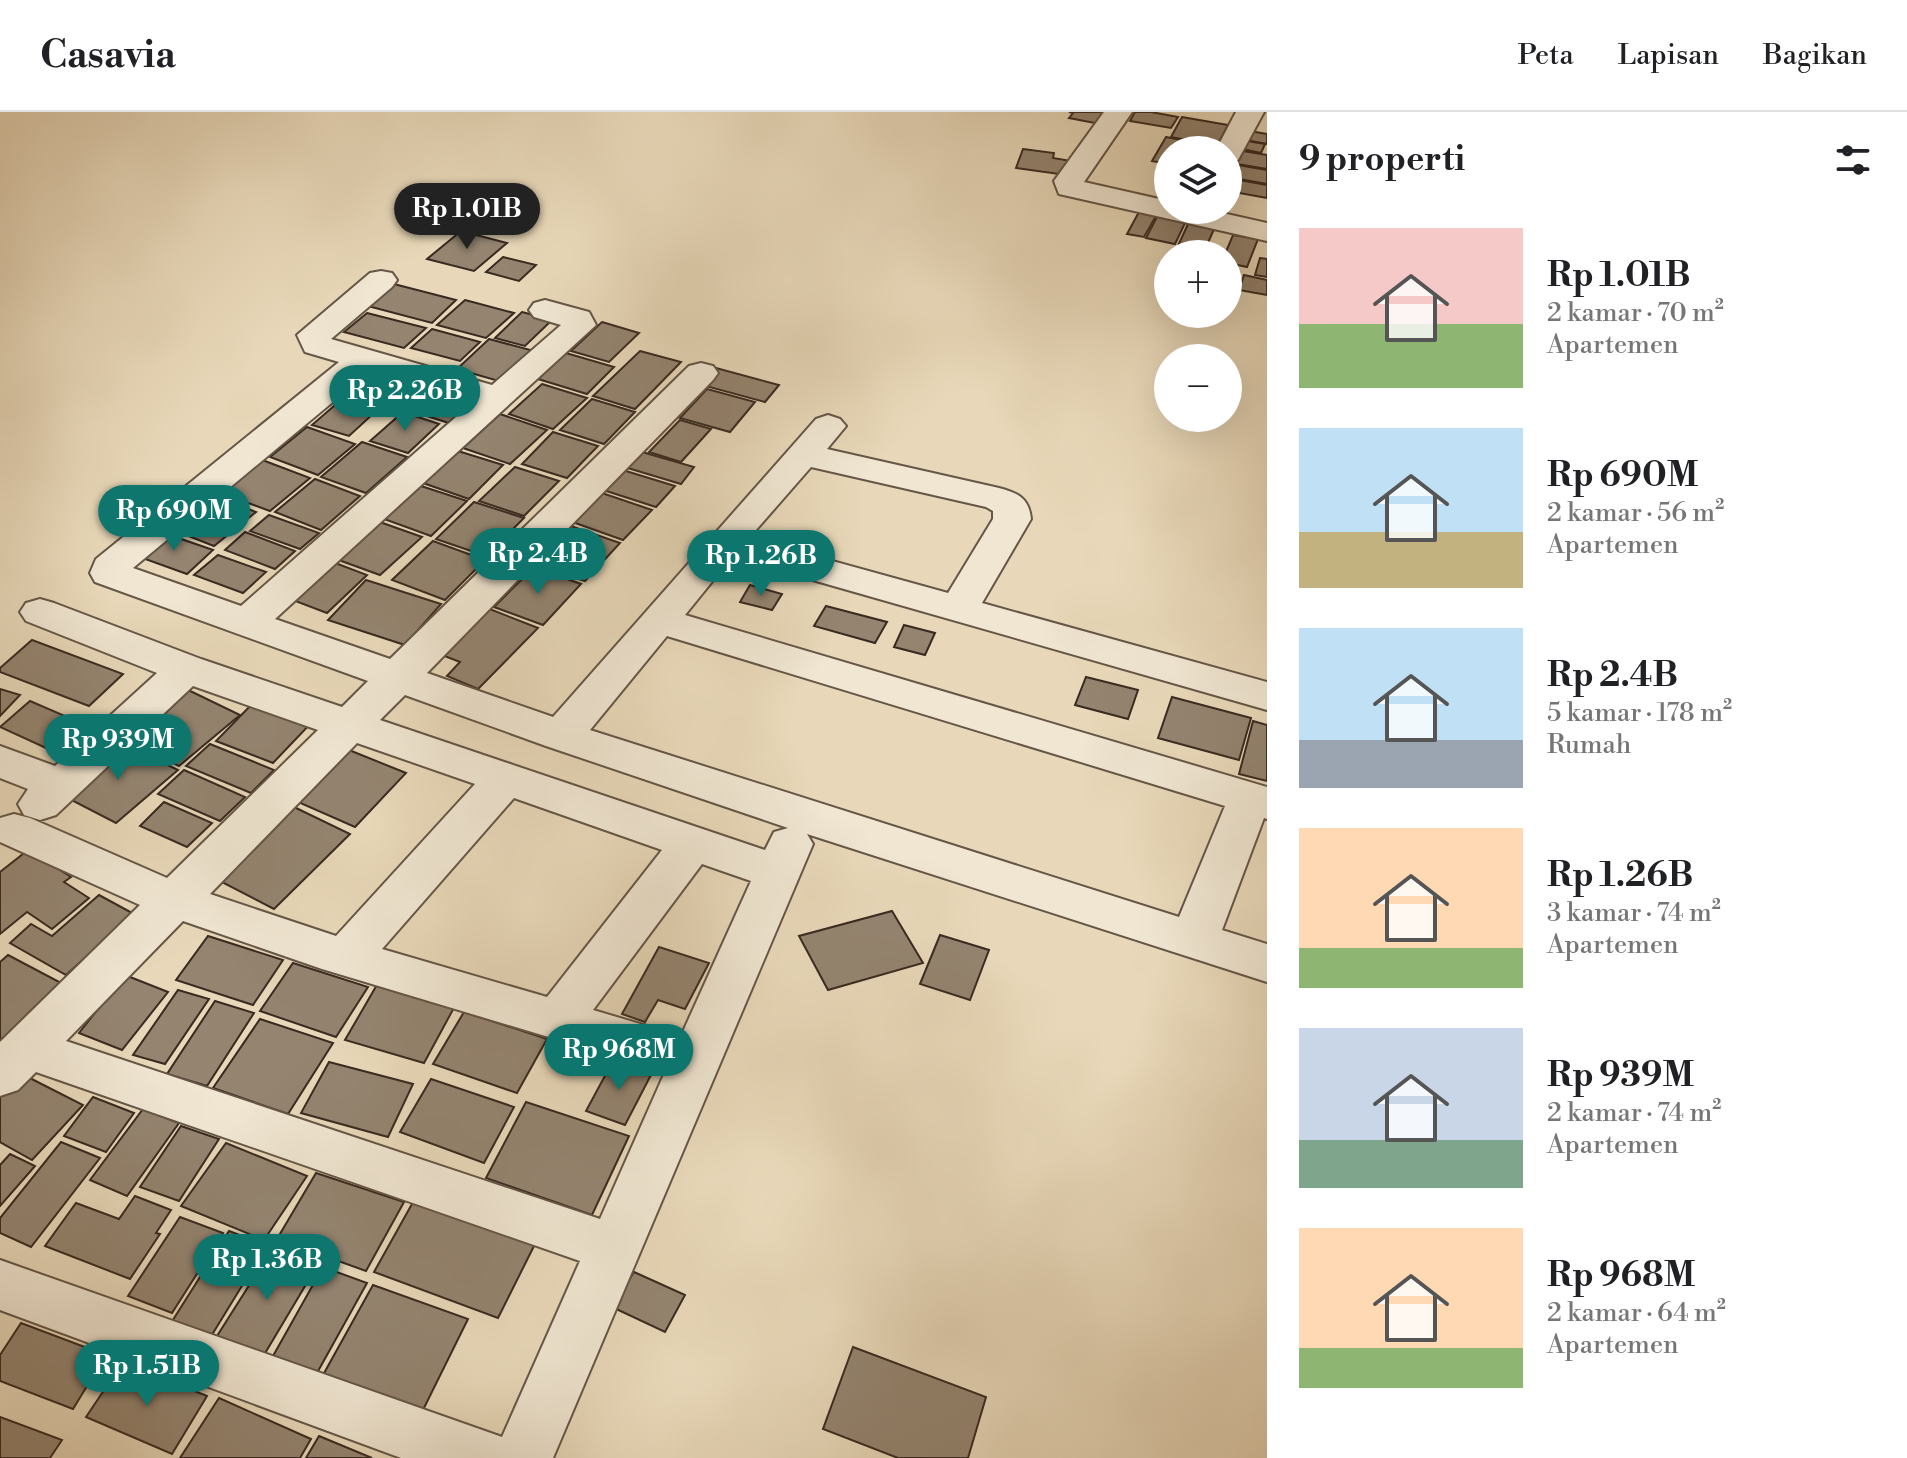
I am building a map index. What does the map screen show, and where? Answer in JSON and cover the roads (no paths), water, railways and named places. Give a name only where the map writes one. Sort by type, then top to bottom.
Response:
[{"type":"street","points":[[1118,112],[1069,181],[1069,188],[1154,205]]},
{"type":"street","points":[[1237,136],[1250,112]]},
{"type":"street","points":[[1236,224],[1267,232]]},
{"type":"street","points":[[381,280],[313,335],[317,345],[498,398]]},
{"type":"street","points":[[245,624],[580,325],[577,319],[545,310]]},
{"type":"street","points":[[364,359],[110,567],[109,573],[561,736],[1267,963]]},
{"type":"street","points":[[614,1248],[14,1062],[347,724],[701,373]]},
{"type":"street","points":[[561,736],[724,543],[828,426]]},
{"type":"street","points":[[802,455],[893,473],[999,499],[1011,506],[1012,519],[958,609]]},
{"type":"street","points":[[724,543],[1267,696]]},
{"type":"street","points":[[40,612],[186,669],[777,872]]},
{"type":"street","points":[[660,621],[1259,800],[1194,940]]},
{"type":"street","points":[[186,669],[7,836],[173,900],[346,957],[696,1061]]},
{"type":"street","points":[[0,761],[61,785]]},
{"type":"street","points":[[346,957],[505,779]]},
{"type":"street","points":[[523,1458],[802,816]]},
{"type":"street","points":[[557,1020],[693,843]]},
{"type":"street","points":[[0,1285],[481,1458]]}]
